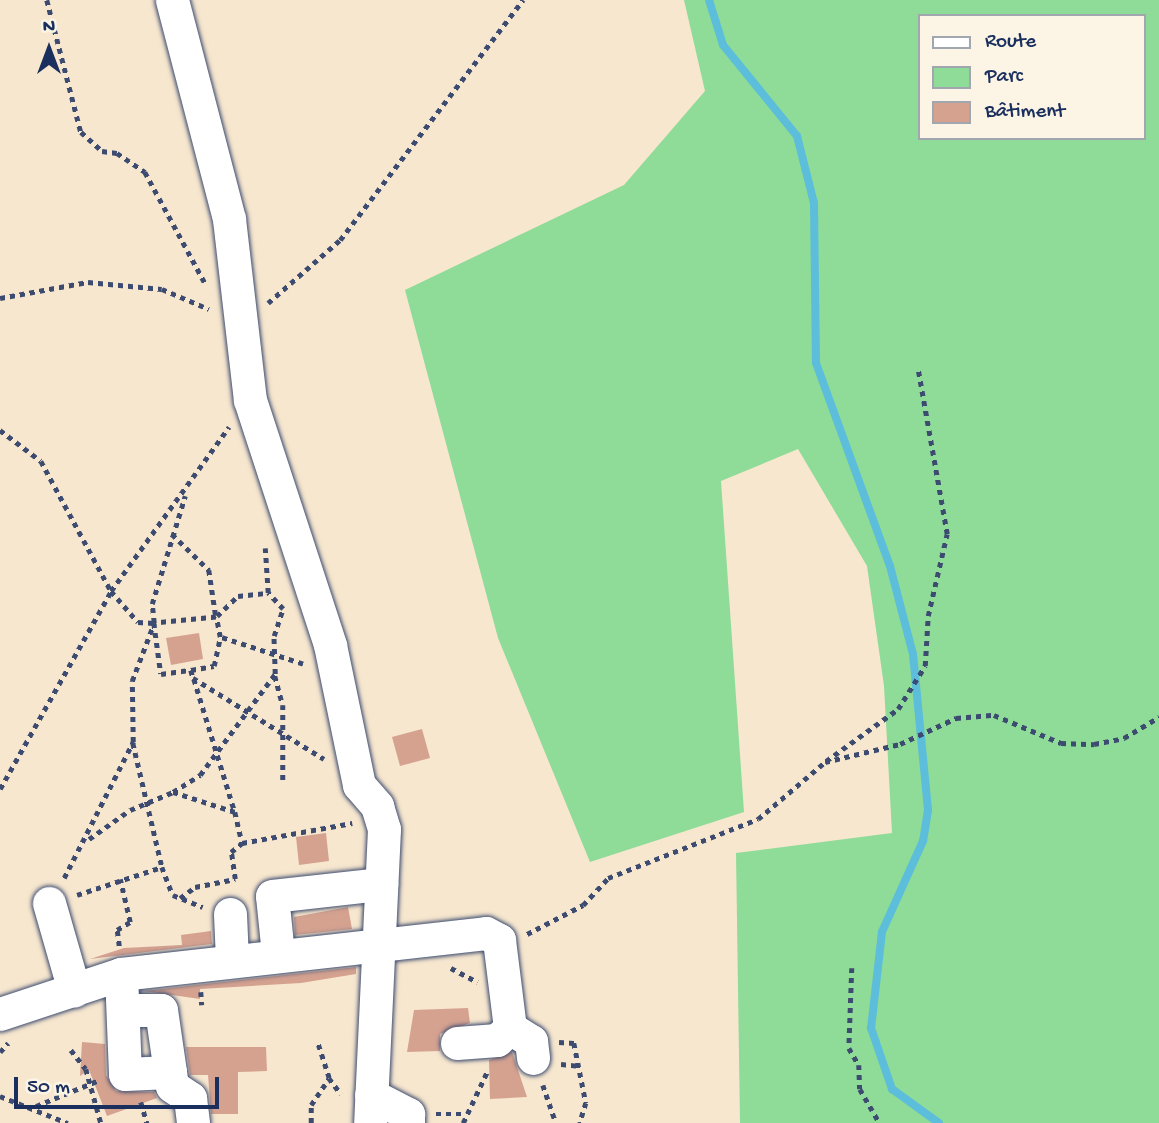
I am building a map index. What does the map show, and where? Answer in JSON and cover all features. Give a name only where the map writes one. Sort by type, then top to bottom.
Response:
[{"type":"street","points":[[172,0],[229,219],[232,320],[250,400],[330,645],[359,785],[381,818],[381,884],[370,1109],[408,1114],[408,1123]]},
{"type":"street","points":[[278,954],[272,896],[381,884]]},
{"type":"street","points":[[49,903],[74,990]]},
{"type":"street","points":[[230,914],[232,959]]},
{"type":"street","points":[[0,1014],[121,974],[232,959],[486,933],[499,940],[505,986],[518,1042],[457,1043]]},
{"type":"street","points":[[121,974],[125,1074],[170,1072]]},
{"type":"street","points":[[123,1010],[161,1010],[172,1086],[190,1098],[193,1123]]},
{"type":"path","points":[[47,0],[81,132],[93,146],[145,172],[232,320]]},
{"type":"path","points":[[232,320],[340,240],[523,0]]},
{"type":"path","points":[[0,298],[88,282],[162,289],[232,320]]},
{"type":"path","points":[[499,940],[551,926],[624,870],[758,820],[825,762],[898,709],[925,666],[928,616],[947,534],[918,369]]},
{"type":"path","points":[[0,789],[111,591],[250,400]]},
{"type":"path","points":[[0,430],[41,461],[111,591],[138,622],[216,617],[238,596],[268,593]]},
{"type":"path","points":[[172,534],[209,570],[220,637],[214,666],[161,674],[152,604],[172,534],[187,490]]},
{"type":"path","points":[[264,532],[268,593],[283,609],[274,653],[283,733],[284,782]]},
{"type":"path","points":[[154,623],[132,681],[133,742],[151,799],[162,867],[180,898],[230,914]]},
{"type":"path","points":[[220,637],[287,657]]},
{"type":"path","points":[[191,670],[218,752],[242,843]]},
{"type":"path","points":[[86,842],[151,799],[173,792],[200,775],[250,715],[275,674]]},
{"type":"path","points":[[193,678],[283,733],[359,785]]},
{"type":"path","points":[[825,762],[900,744],[956,718],[994,715],[1061,743],[1094,744],[1124,738],[1159,717]]},
{"type":"path","points":[[49,903],[86,842],[133,742]]},
{"type":"path","points":[[173,792],[235,812]]},
{"type":"path","points":[[180,898],[195,887],[235,879],[231,852],[242,843],[381,818]]},
{"type":"path","points":[[49,903],[162,867]]},
{"type":"path","points":[[120,879],[130,922],[117,930],[121,974]]},
{"type":"path","points":[[446,939],[451,968],[470,981],[505,986]]},
{"type":"path","points":[[852,968],[849,1048],[859,1066],[860,1089],[880,1123]]},
{"type":"path","points":[[312,1123],[311,1105],[329,1078],[317,1042]]},
{"type":"path","points":[[518,1042],[556,1123]]},
{"type":"path","points":[[463,1123],[497,1061],[518,1042],[574,1043],[586,1103],[580,1123]]},
{"type":"path","points":[[71,1050],[88,1084],[101,1123]]},
{"type":"path","points":[[36,1106],[88,1084],[125,1074]]},
{"type":"path","points":[[0,1096],[36,1106],[68,1123]]},
{"type":"green space","points":[[684,0],[1159,0],[1159,1123],[740,1123],[736,853],[892,833],[884,686],[867,566],[798,449],[721,481],[744,812],[590,862],[498,638],[405,290],[624,185],[705,91]]},
{"type":"building","points":[[199,633],[203,659],[171,665],[166,638]]},
{"type":"building","points":[[422,729],[430,758],[400,766],[392,737]]},
{"type":"building","points":[[326,833],[329,861],[299,865],[296,837]]},
{"type":"building","points":[[348,907],[352,929],[295,935],[294,917]]},
{"type":"building","points":[[211,931],[212,944],[90,959],[124,948],[182,945],[181,935]]},
{"type":"building","points":[[356,967],[356,974],[301,983],[200,989],[200,999],[144,991]]},
{"type":"building","points":[[468,1008],[470,1023],[440,1034],[440,1051],[407,1052],[414,1010]]},
{"type":"building","points":[[82,1042],[105,1044],[106,1075],[116,1091],[154,1092],[157,1098],[107,1116],[89,1070],[80,1076]]},
{"type":"building","points":[[186,1047],[266,1047],[267,1071],[238,1072],[238,1114],[211,1114],[208,1075],[190,1075]]},
{"type":"building","points":[[512,1052],[527,1097],[490,1099],[489,1060]]},
{"type":"waterway","points":[[709,0],[723,45],[797,136],[814,203],[816,363],[890,566],[913,654],[928,810],[923,841],[882,932],[871,1028],[892,1089],[939,1123]]}]
